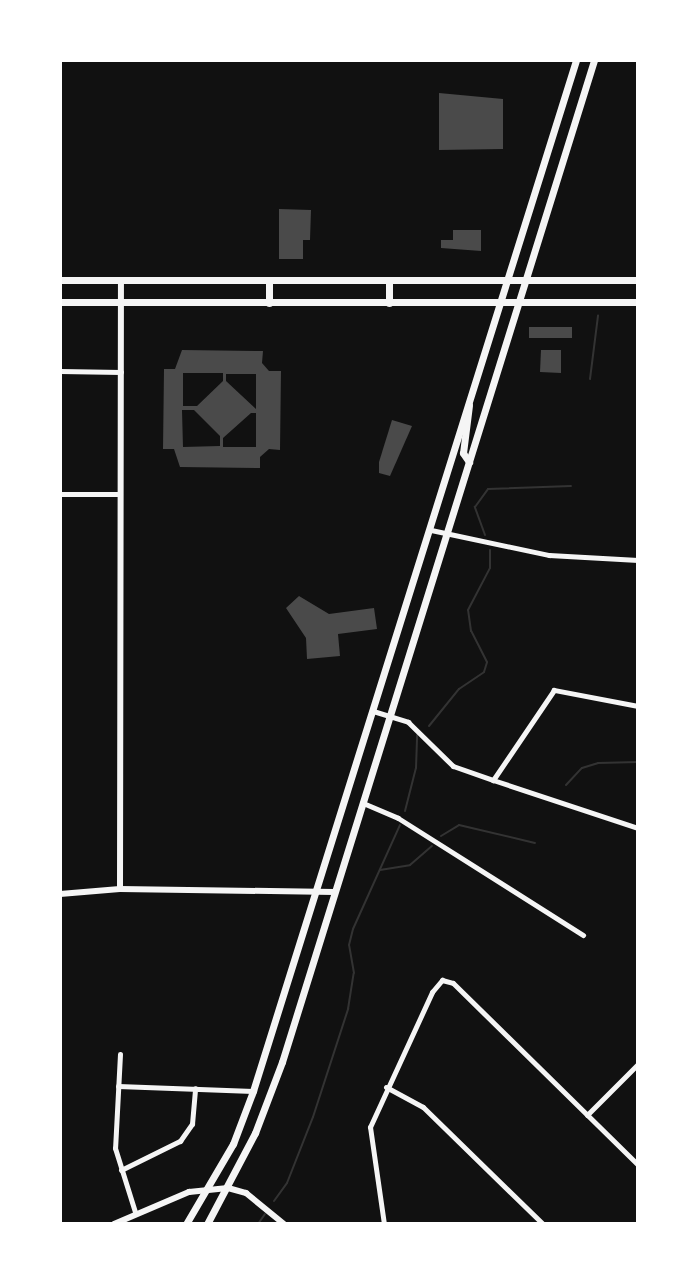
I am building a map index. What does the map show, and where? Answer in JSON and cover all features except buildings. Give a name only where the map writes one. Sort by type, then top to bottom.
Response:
[{"type":"main road","points":[[186,1224],[233,1144],[253,1091],[576,60]]},
{"type":"main road","points":[[207,1224],[228,1188],[268,1103],[594,60]]},
{"type":"main road","points":[[563,98],[580,104]]},
{"type":"main road","points":[[60,280],[638,280]]},
{"type":"main road","points":[[389,280],[389,303]]},
{"type":"main road","points":[[269,281],[269,303]]},
{"type":"main road","points":[[60,302],[638,302]]},
{"type":"main road","points":[[468,403],[471,418],[463,453],[469,462]]},
{"type":"street","points":[[120,889],[121,280]]},
{"type":"street","points":[[60,371],[121,372]]},
{"type":"street","points":[[60,494],[120,494]]},
{"type":"street","points":[[431,530],[549,555],[638,560]]},
{"type":"street","points":[[493,780],[554,690],[638,706]]},
{"type":"street","points":[[373,711],[415,728],[453,766],[638,828]]},
{"type":"street","points":[[362,803],[398,818],[583,935]]},
{"type":"street","points":[[60,894],[120,889],[334,892]]},
{"type":"street","points":[[384,1224],[370,1145],[370,1127],[432,992],[442,980],[453,983],[638,1165]]},
{"type":"street","points":[[120,1054],[115,1148],[135,1212]]},
{"type":"street","points":[[587,1115],[638,1064]]},
{"type":"street","points":[[118,1086],[253,1091]]},
{"type":"street","points":[[121,1170],[180,1141],[192,1124],[195,1087]]},
{"type":"street","points":[[386,1087],[423,1107],[543,1224]]},
{"type":"street","points":[[114,1224],[135,1212],[207,1189],[228,1188],[246,1193],[284,1224]]},
{"type":"waterway","points":[[590,379],[598,316]]},
{"type":"waterway","points":[[485,535],[475,507],[488,489],[571,486]]},
{"type":"waterway","points":[[429,726],[459,689],[484,672],[487,662],[471,631],[468,610],[490,568],[490,550]]},
{"type":"waterway","points":[[405,811],[416,768],[417,735]]},
{"type":"waterway","points":[[566,785],[582,768],[598,763],[638,762]]},
{"type":"waterway","points":[[274,1201],[287,1183],[313,1117],[348,1009],[354,973],[349,945],[353,929],[400,825]]},
{"type":"waterway","points":[[441,836],[459,825],[535,843]]},
{"type":"waterway","points":[[380,870],[410,865],[432,846]]},
{"type":"waterway","points":[[258,1224],[265,1214]]}]
